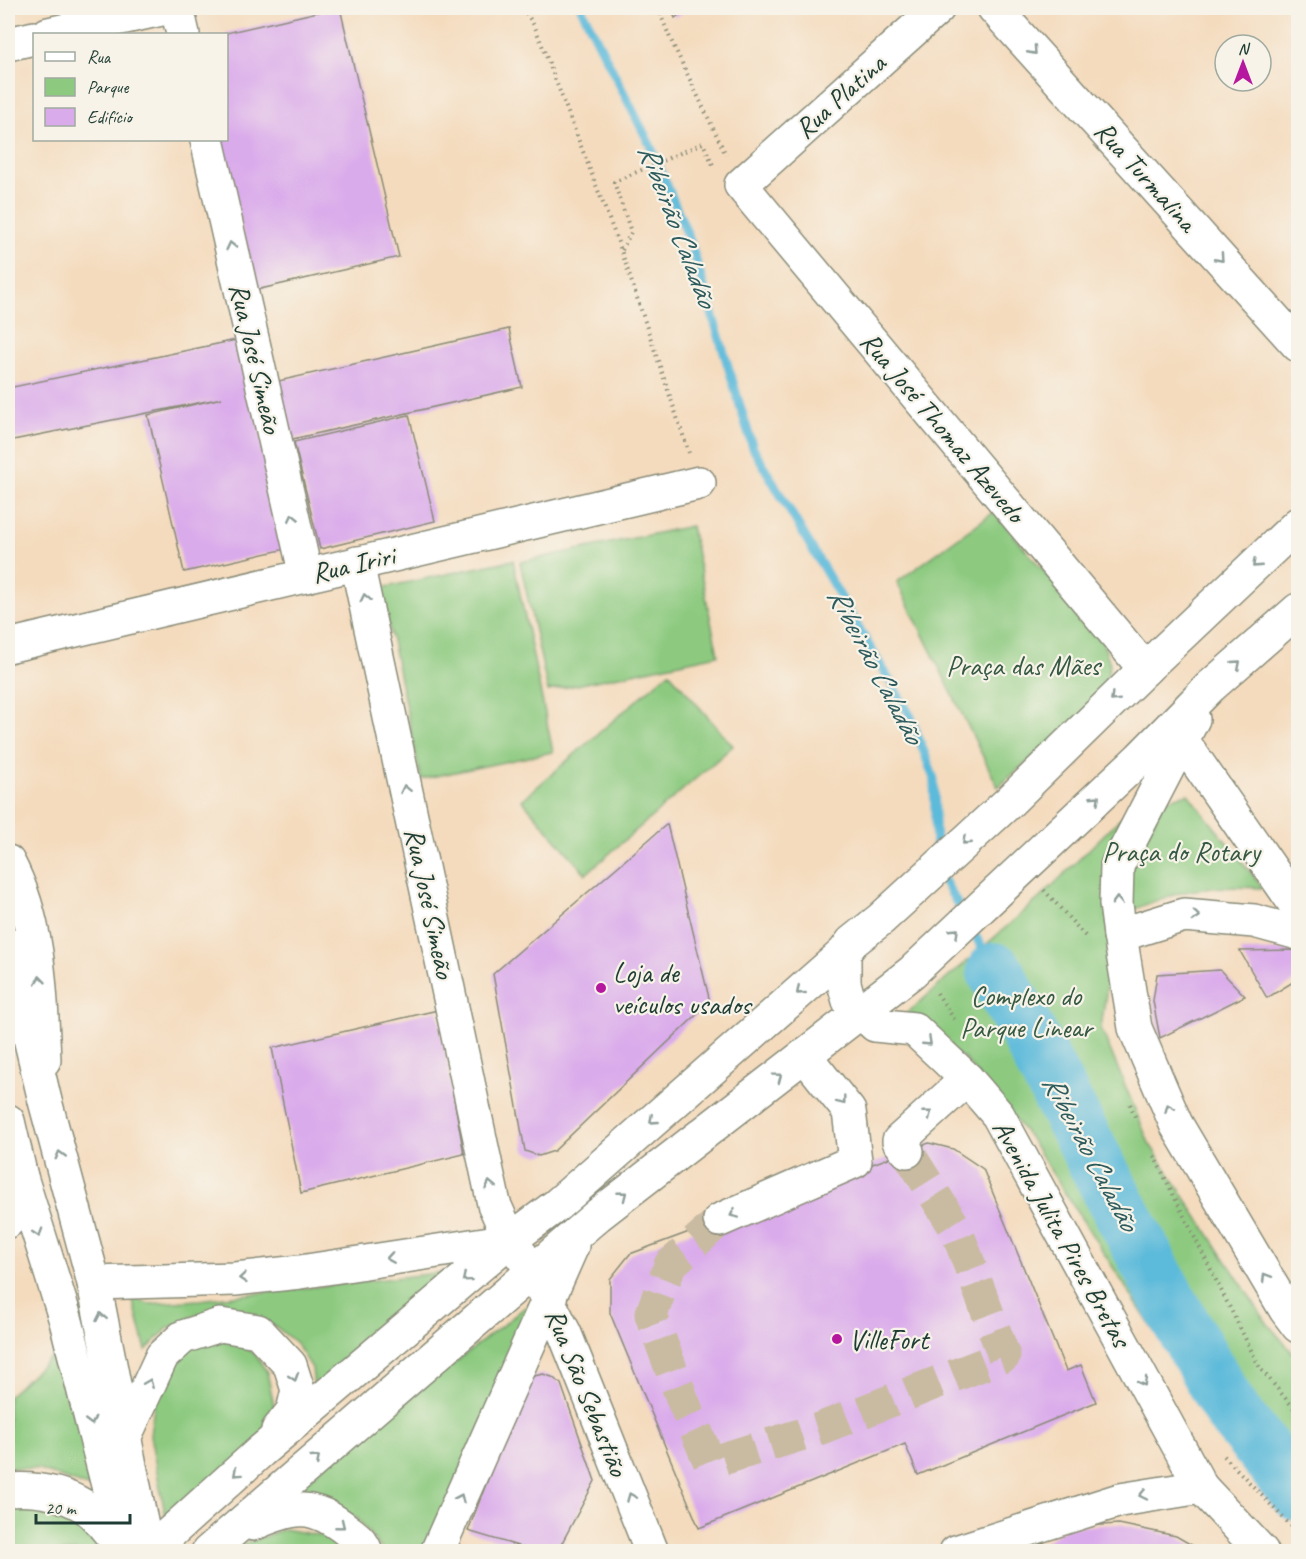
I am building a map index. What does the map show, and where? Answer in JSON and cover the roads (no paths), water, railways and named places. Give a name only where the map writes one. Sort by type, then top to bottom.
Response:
[{"type":"main road","points":[[68,23],[166,8]]},
{"type":"main road","points":[[177,8],[183,33]]},
{"type":"main road","name":"Rua Platina","points":[[741,184],[938,8]]},
{"type":"main road","name":"Rua Turmalina","points":[[994,8],[1299,345]]},
{"type":"main road","points":[[8,44],[33,38]]},
{"type":"main road","name":"Rua José Simeão","points":[[207,141],[306,576]]},
{"type":"main road","name":"Rua José Thomaz Azevedo","points":[[741,184],[1144,669]]},
{"type":"main road","name":"Rua Iriri","points":[[8,646],[699,483]]},
{"type":"main road","points":[[8,945],[45,1101],[94,1283],[125,1436],[156,1545],[261,1451],[510,1240],[557,1205],[844,953],[852,942],[881,919],[1010,802],[1144,669],[1299,524]]},
{"type":"main road","name":"Rua José Simeão","points":[[357,563],[494,1204],[510,1240]]},
{"type":"main road","points":[[218,1543],[540,1284],[578,1233],[623,1195],[805,1056],[868,1019],[912,972],[1140,758],[1210,687],[1299,610]]},
{"type":"main road","points":[[1210,687],[1117,866],[1120,934],[1135,1028],[1176,1124],[1286,1310],[1299,1326]]},
{"type":"main road","points":[[1140,758],[1181,739]]},
{"type":"main road","points":[[1181,739],[1299,908]]},
{"type":"main road","points":[[8,862],[22,888],[40,976],[45,1101]]},
{"type":"main road","points":[[1120,934],[1184,915],[1254,921],[1299,933]]},
{"type":"main road","points":[[844,953],[844,983],[849,1001],[868,1019]]},
{"type":"main road","name":"Avenida Julita Pires Bretas","points":[[868,1019],[914,1029],[967,1079],[998,1115],[1201,1487],[1262,1551]]},
{"type":"main road","points":[[805,1056],[849,1111],[855,1161]]},
{"type":"main road","points":[[720,1220],[855,1161],[903,1146],[967,1079]]},
{"type":"main road","points":[[8,1121],[21,1177],[66,1321],[125,1551]]},
{"type":"main road","points":[[8,1221],[21,1177]]},
{"type":"main road","points":[[94,1283],[235,1279],[300,1272],[510,1240]]},
{"type":"main road","name":"Rua São Sebastião","points":[[510,1240],[540,1284],[652,1551]]},
{"type":"main road","points":[[437,1551],[540,1284]]},
{"type":"main road","points":[[125,1436],[162,1356],[172,1344],[183,1337],[220,1324],[258,1331],[290,1365],[298,1390],[293,1411],[261,1451]]},
{"type":"main road","points":[[967,1550],[1120,1500],[1157,1492],[1201,1487]]},
{"type":"main road","points":[[8,1490],[26,1488],[52,1492],[86,1506],[125,1551]]},
{"type":"main road","points":[[218,1543],[295,1508],[327,1514],[364,1544],[366,1551]]},
{"type":"waterway","name":"Ribeirão Caladão","points":[[581,8],[650,145],[689,238],[753,448],[911,717],[934,779],[936,857]]},
{"type":"waterway","name":"Ribeirão Caladão","points":[[940,873],[995,971]]},
{"type":"waterway","name":"Ribeirão Caladão","points":[[995,971],[1167,1298],[1231,1411],[1298,1493]]},
{"type":"tunnel","points":[[720,1220],[670,1265],[651,1315],[683,1401],[710,1463],[819,1429],[1004,1356],[956,1229],[907,1151]]},
{"type":"place","name":"Loja de veículos usados","points":[[601,988]]},
{"type":"place","name":"VilleFort","points":[[837,1339]]},
{"type":"park label","name":"Praça das Mães","points":[[1023,665]]},
{"type":"park label","name":"Praça do Rotary","points":[[1181,851]]},
{"type":"park label","name":"Complexo do Parque Linear","points":[[1026,1011]]}]
